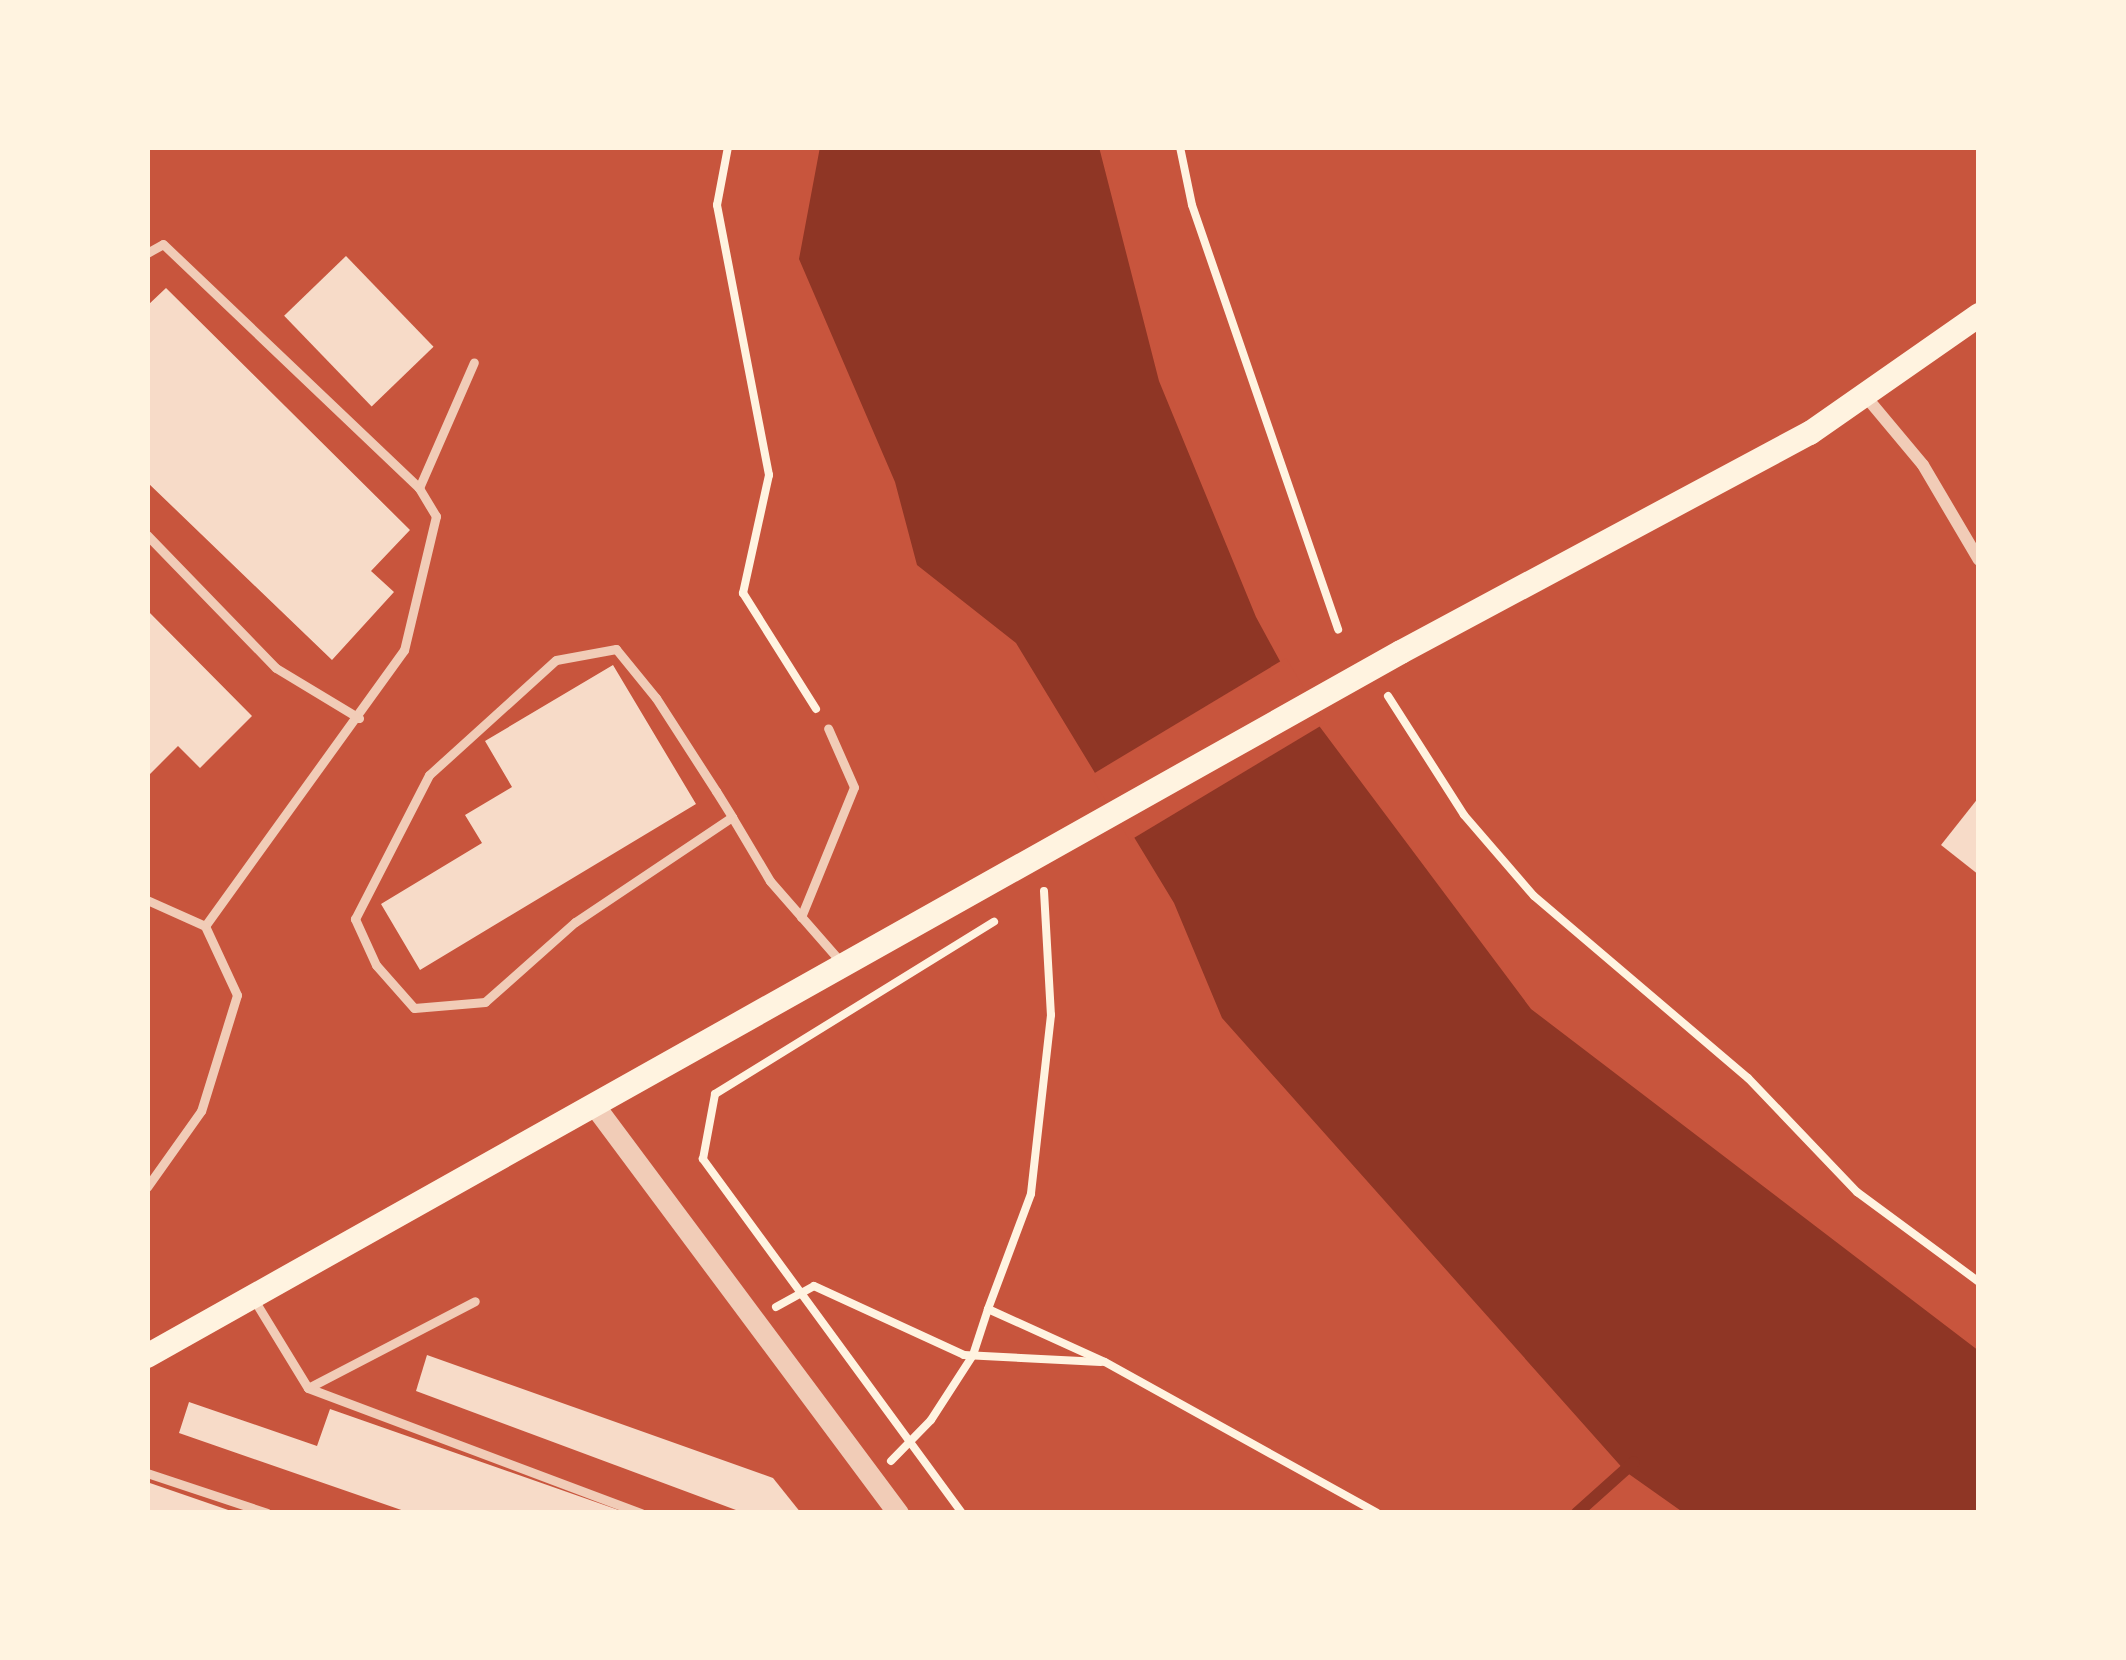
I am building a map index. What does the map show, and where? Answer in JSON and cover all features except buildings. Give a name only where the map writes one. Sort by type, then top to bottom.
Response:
[{"type":"main road","points":[[147,1357],[1400,652],[1867,398],[1979,315]]},
{"type":"street","points":[[1867,398],[1923,465],[1979,560]]},
{"type":"street","points":[[594,1106],[898,1513]]},
{"type":"lane","points":[[147,253],[163,244],[419,488],[436,516],[404,650],[206,926]]},
{"type":"lane","points":[[419,488],[474,362]]},
{"type":"lane","points":[[147,535],[276,668],[359,718]]},
{"type":"lane","points":[[732,817],[575,922],[485,1002],[414,1008],[376,965],[355,919],[429,776],[556,660],[616,649],[732,817],[801,917],[844,966]]},
{"type":"lane","points":[[801,917],[854,787],[828,728]]},
{"type":"lane","points":[[147,900],[206,926],[238,995],[201,1111],[147,1187]]},
{"type":"lane","points":[[253,1298],[308,1388],[641,1513]]},
{"type":"lane","points":[[308,1388],[475,1301]]},
{"type":"lane","points":[[147,1473],[267,1513]]},
{"type":"path","points":[[728,147],[718,205],[770,475],[742,593],[828,728]]},
{"type":"path","points":[[1180,147],[1192,205],[1338,630]]},
{"type":"path","points":[[1383,688],[1464,814],[1534,896],[1748,1078],[1857,1192],[1979,1282]]},
{"type":"path","points":[[1025,902],[1056,884]]},
{"type":"path","points":[[872,1478],[909,1444],[974,1355],[1031,1194],[1052,1016],[1044,890]]},
{"type":"path","points":[[962,1513],[796,1294],[703,1159],[715,1094],[1006,914]]},
{"type":"path","points":[[754,1320],[814,1286],[974,1355],[1105,1362]]},
{"type":"path","points":[[988,1309],[1105,1362],[1377,1513]]},
{"type":"shaded area","points":[[820,147],[1099,147],[1159,381],[1256,617],[1305,707],[1531,1009],[1979,1351],[1979,1513],[1684,1513],[1626,1472],[1222,1018],[1174,903],[1016,643],[917,565],[895,482],[799,259]]},
{"type":"pier","points":[[1286,658],[1325,723],[1130,841],[1091,775]]},
{"type":"waterway","points":[[1577,1513],[1634,1462]]}]
